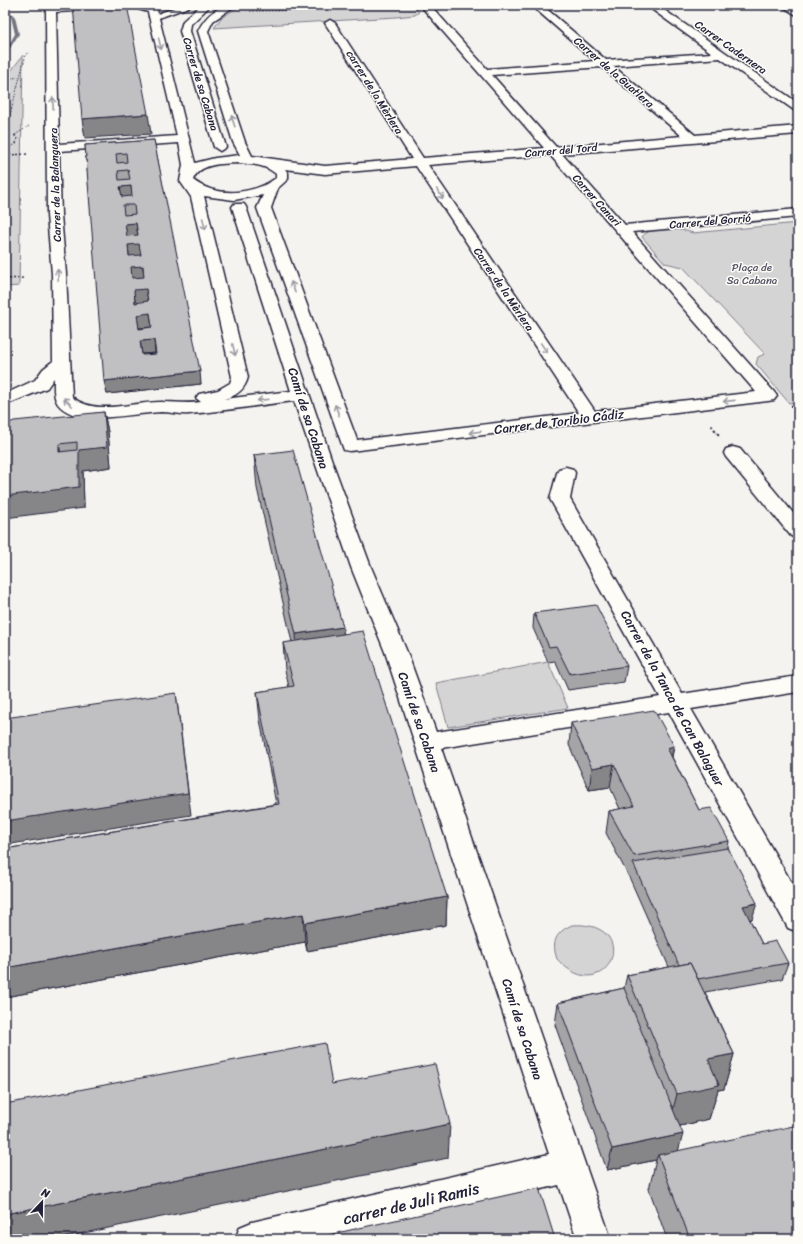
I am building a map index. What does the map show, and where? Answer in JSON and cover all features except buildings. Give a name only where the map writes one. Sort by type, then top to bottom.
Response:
[{"type":"street","name":"Carrer de la Balanguera","points":[[118,412],[90,411],[74,408],[63,399],[54,215],[51,10],[135,5],[152,10],[153,17]]},
{"type":"street","name":"Carrer de sa Cabana","points":[[206,5],[186,23],[185,31],[220,147]]},
{"type":"street","points":[[189,181],[194,169],[205,164],[219,161],[250,159],[239,142],[203,31],[207,21],[231,5]]},
{"type":"street","name":"Carrer Canari","points":[[425,5],[768,396]]},
{"type":"street","name":"Carrer de la Guatlera","points":[[536,5],[692,139]]},
{"type":"street","name":"Carrer Cadernera","points":[[651,5],[798,108]]},
{"type":"street","points":[[785,5],[798,13]]},
{"type":"street","points":[[64,422],[101,417],[118,412],[162,407],[224,394],[238,385],[240,377],[198,197],[189,181],[189,165],[184,139],[153,17]]},
{"type":"street","name":"carrer de la Mèrlera","points":[[330,23],[419,162]]},
{"type":"street","points":[[485,72],[721,55]]},
{"type":"street","name":"Carrer del Tord","points":[[250,159],[267,163],[325,170],[798,130]]},
{"type":"street","points":[[54,148],[184,139]]},
{"type":"street","name":"Carrer de sa Cabana","points":[[220,147],[250,159]]},
{"type":"street","name":"Carrer de sa Cabana","points":[[205,164],[220,147]]},
{"type":"street","name":"Carrer de la Mèrlera","points":[[419,162],[590,417]]},
{"type":"street","points":[[267,163],[277,167],[282,173],[282,179],[274,186]]},
{"type":"street","name":"Carrer del Tord","points":[[245,200],[274,186],[325,170]]},
{"type":"street","points":[[189,181],[202,192],[245,200]]},
{"type":"street","name":"Carrer de Toribio Cádiz","points":[[274,186],[265,210],[350,446],[768,396]]},
{"type":"street","name":"Camí de sa Cabana","points":[[245,200],[302,395],[361,567],[396,652],[594,1239]]},
{"type":"street","name":"Carrer del Gorrió","points":[[623,230],[798,213]]},
{"type":"street","points":[[5,400],[41,384],[49,373],[62,361]]},
{"type":"street","points":[[162,407],[187,409],[302,395]]},
{"type":"street","points":[[733,453],[798,532]]},
{"type":"street","name":"Carrer de la Tanca de Can Balaguer","points":[[566,473],[560,499],[798,920]]},
{"type":"street","points":[[427,742],[798,684]]},
{"type":"street","name":"carrer de Juli Ramis","points":[[252,1239],[569,1166]]},
{"type":"lane","points":[[153,17],[190,5]]},
{"type":"path","points":[[340,8],[370,7]]},
{"type":"path","points":[[218,13],[303,9],[319,10]]},
{"type":"path","points":[[5,136],[9,131],[10,115],[26,54],[33,51]]},
{"type":"path","points":[[5,79],[20,77]]},
{"type":"path","points":[[5,198],[9,155]]},
{"type":"path","points":[[5,279],[25,278]]},
{"type":"path","points":[[694,405],[733,453]]},
{"type":"green space","points":[[242,5],[404,5],[414,6],[419,12],[415,15],[396,17],[214,28],[221,18]]},
{"type":"green space","points":[[23,55],[19,286],[5,287],[5,79]]},
{"type":"green space","name":"Plaça de Sa Cabana","points":[[798,223],[798,402],[789,403],[756,364],[758,357],[765,354],[683,267],[665,263],[642,237],[646,233],[659,229],[674,229],[693,233]]},
{"type":"green space","points":[[548,662],[568,708],[448,727],[436,683]]},
{"type":"green space","points":[[572,925],[594,927],[607,936],[613,948],[611,960],[603,971],[591,976],[575,973],[557,959],[555,953],[556,938],[562,931]]},
{"type":"waterway","points":[[5,7],[13,17],[17,34],[5,55]]}]
